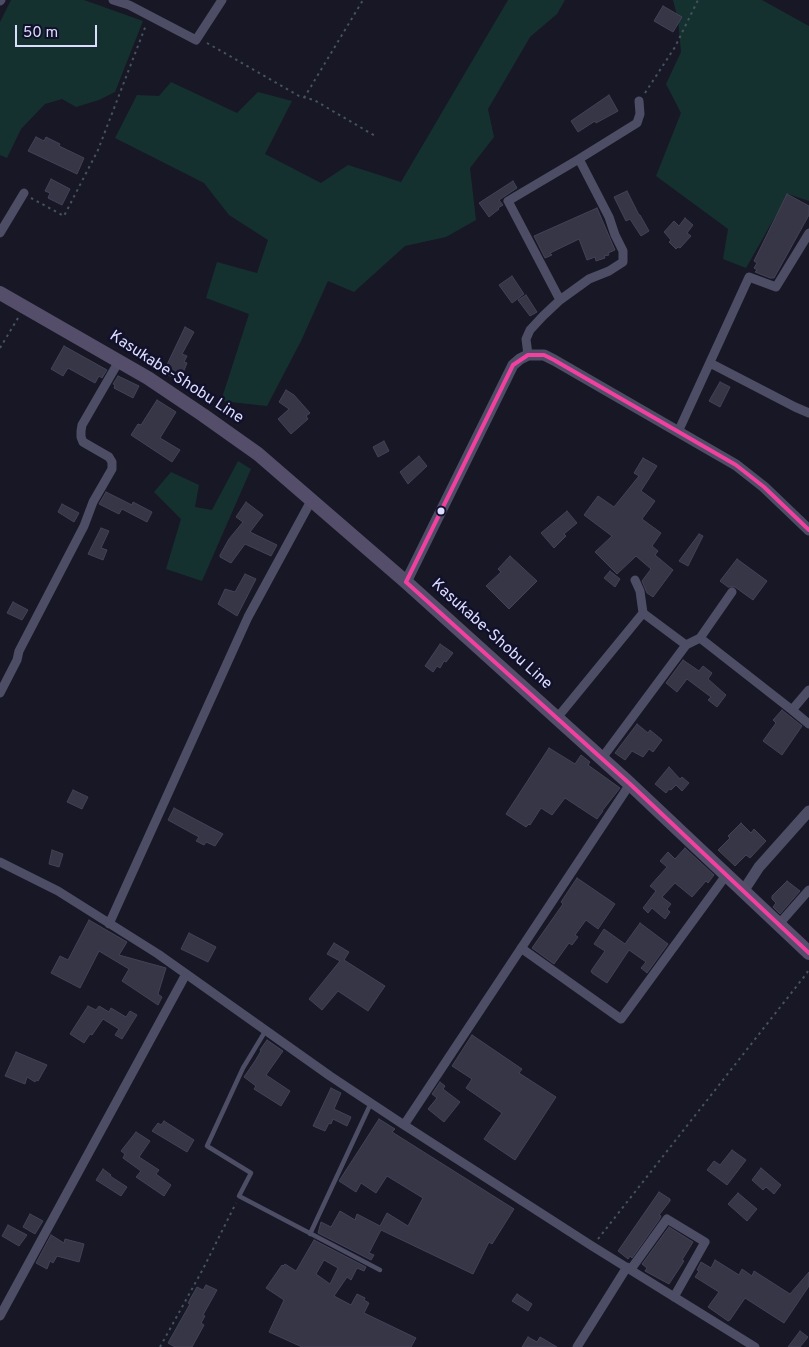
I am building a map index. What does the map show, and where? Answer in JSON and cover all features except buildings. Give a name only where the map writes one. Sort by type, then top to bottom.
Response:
[{"type":"main road","name":"Kasukabe-Shobu Line","points":[[0,293],[119,360],[204,415],[258,454],[406,582],[602,758],[809,953]]},
{"type":"street","points":[[113,0],[128,5],[196,40],[222,0]]},
{"type":"street","points":[[560,300],[508,201],[580,160],[636,123],[640,114],[639,101]]},
{"type":"street","points":[[528,355],[526,339],[530,330],[560,300],[589,279],[609,271],[623,262],[623,251],[609,217],[580,160]]},
{"type":"street","points":[[0,233],[24,193]]},
{"type":"street","points":[[678,432],[749,277],[776,287],[809,234]]},
{"type":"street","points":[[406,582],[513,365],[528,355],[544,355],[554,360],[750,475],[809,530]]},
{"type":"street","points":[[0,694],[17,660],[19,650],[84,526],[93,502],[112,469],[112,462],[109,457],[83,442],[81,431],[82,425],[119,360]]},
{"type":"street","points":[[710,363],[809,413]]},
{"type":"street","points":[[109,924],[248,617],[311,501]]},
{"type":"street","points":[[635,580],[640,591],[643,613],[686,645]]},
{"type":"street","points":[[602,758],[686,645],[700,638],[732,592]]},
{"type":"street","points":[[556,718],[643,613]]},
{"type":"street","points":[[700,638],[809,724]]},
{"type":"street","points":[[792,710],[809,690]]},
{"type":"street","points":[[404,1125],[630,784]]},
{"type":"street","points":[[744,890],[759,867],[809,811]]},
{"type":"street","points":[[0,862],[58,891],[158,954],[404,1125],[592,1246],[755,1347]]},
{"type":"street","points":[[521,948],[621,1019],[727,874]]},
{"type":"street","points":[[779,924],[809,890]]},
{"type":"street","points":[[0,1316],[186,974]]},
{"type":"street","points":[[576,1347],[629,1268],[667,1219],[705,1242],[674,1296]]},
{"type":"lane","points":[[266,1030],[244,1068],[207,1146],[251,1173],[240,1196],[380,1270]]},
{"type":"lane","points":[[310,1234],[371,1103]]},
{"type":"path","points":[[304,98],[363,0]]},
{"type":"path","points":[[639,101],[675,47],[698,0]]},
{"type":"path","points":[[24,193],[64,216],[98,150],[149,16]]},
{"type":"path","points":[[198,38],[299,96],[314,100],[377,138]]},
{"type":"path","points":[[0,348],[24,306]]},
{"type":"path","points":[[592,1246],[807,973],[809,967]]},
{"type":"path","points":[[160,1347],[204,1270],[240,1196]]},
{"type":"green space","points":[[11,0],[84,0],[143,21],[115,92],[99,100],[76,107],[62,99],[45,104],[21,129],[7,158],[0,155],[0,22]]},
{"type":"green space","points":[[508,0],[565,0],[557,14],[530,37],[488,109],[494,137],[470,168],[476,220],[446,237],[405,246],[354,292],[328,281],[301,341],[267,406],[221,401],[249,314],[206,298],[217,262],[257,273],[268,240],[229,215],[204,183],[115,138],[137,95],[159,96],[171,82],[237,113],[258,92],[292,101],[265,154],[321,183],[348,165],[401,182]]},
{"type":"green space","points":[[673,0],[762,0],[809,26],[809,201],[788,194],[746,268],[723,259],[728,229],[656,176],[681,113],[666,84],[681,52],[678,19]]},
{"type":"green space","points":[[238,461],[251,469],[202,581],[166,569],[181,519],[154,492],[171,472],[199,485],[195,507],[212,510]]},
{"type":"transit line","points":[[406,582],[513,365],[528,355],[544,355],[554,360],[736,465],[764,487],[809,530]]},
{"type":"transit line","points":[[406,582],[630,784],[809,953]]}]
